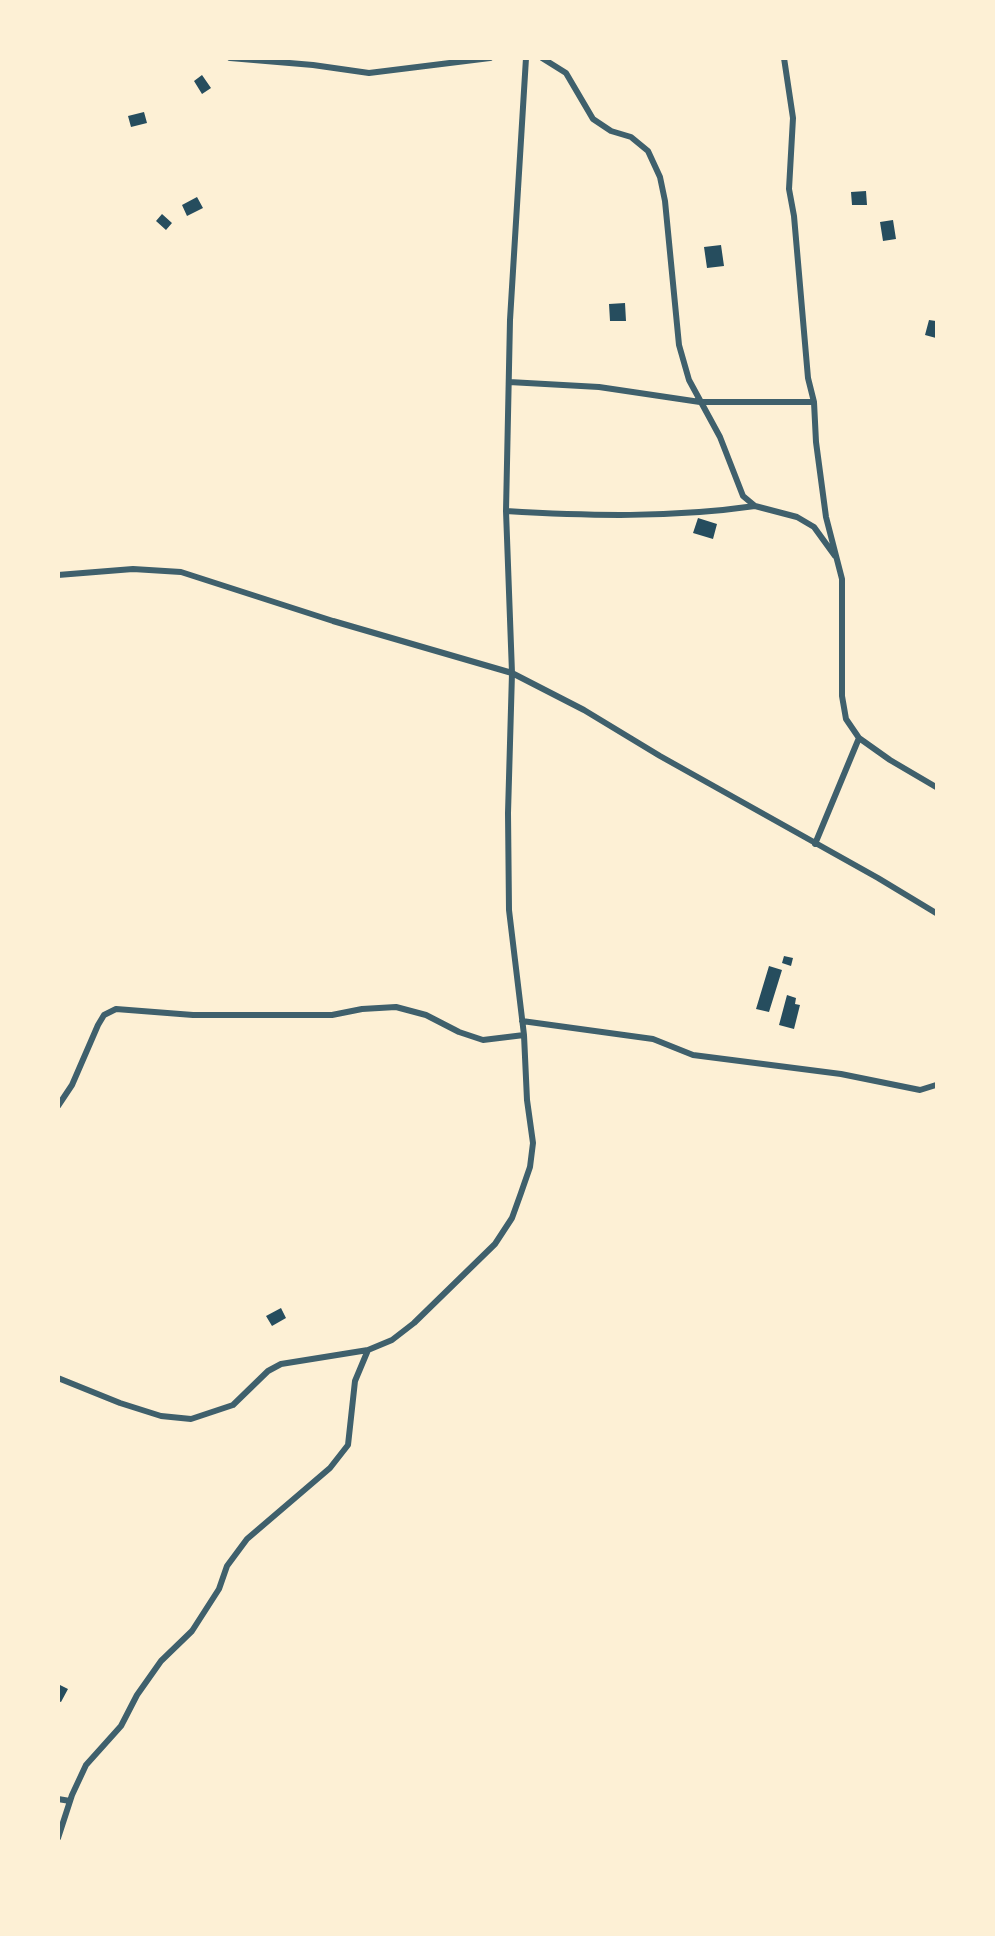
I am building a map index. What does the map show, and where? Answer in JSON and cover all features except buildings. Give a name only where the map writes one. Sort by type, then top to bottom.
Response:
[{"type":"street","points":[[230,58],[313,65],[369,73],[490,58]]},
{"type":"street","points":[[58,1378],[120,1403],[161,1416],[191,1419],[233,1405],[268,1371],[281,1364],[368,1350],[392,1341],[414,1323],[495,1244],[512,1218],[530,1167],[533,1143],[527,1100],[524,1035],[509,909],[508,756],[512,673],[506,511],[510,320],[526,58]]},
{"type":"street","points":[[542,58],[566,73],[593,119],[611,131],[631,137],[648,151],[660,177],[665,201],[679,345],[689,380],[720,437],[743,496],[755,506]]},
{"type":"street","points":[[784,58],[793,118],[789,189],[794,216],[808,378],[814,402],[816,442],[826,517],[842,579],[842,696],[846,718],[860,738],[890,760],[936,787]]},
{"type":"street","points":[[509,382],[599,387],[700,402],[814,402]]},
{"type":"street","points":[[506,511],[580,516],[649,515],[715,512],[755,506],[797,517],[814,527],[837,558]]},
{"type":"street","points":[[58,575],[133,569],[181,572],[333,621],[512,673],[584,710],[936,914]]},
{"type":"street","points":[[815,844],[860,738]]},
{"type":"street","points":[[58,1106],[72,1085],[98,1025],[104,1015],[116,1009],[193,1015],[332,1015],[396,1006],[426,1015],[459,1032],[483,1040],[524,1035]]},
{"type":"street","points":[[522,1021],[653,1039],[693,1054],[841,1074],[920,1090],[936,1085]]},
{"type":"street","points":[[58,1838],[70,1801],[86,1765],[121,1726],[137,1695],[161,1661],[192,1631],[219,1589],[227,1566],[247,1539],[330,1467],[348,1445],[355,1381],[368,1350]]},
{"type":"street","points":[[58,1798],[70,1801]]}]
